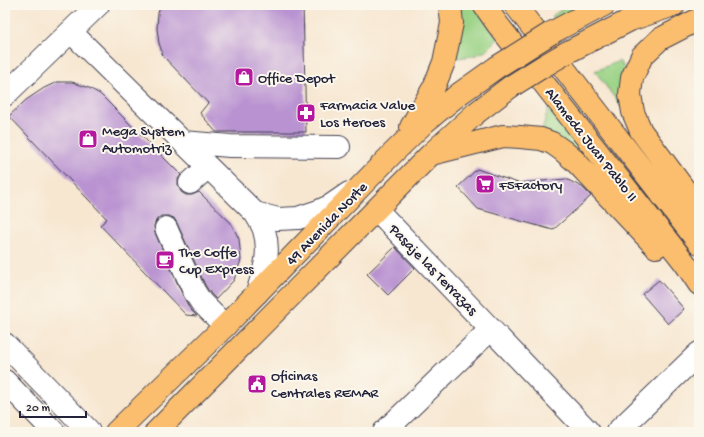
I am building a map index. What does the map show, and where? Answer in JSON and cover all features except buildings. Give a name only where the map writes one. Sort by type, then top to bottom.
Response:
[{"type":"main road","points":[[393,153],[416,120],[434,88],[444,62],[452,23],[450,5]]},
{"type":"main road","name":"Alameda Juan Pablo II","points":[[484,5],[498,25],[685,263],[699,284]]},
{"type":"main road","name":"Alameda Juan Pablo II","points":[[515,5],[699,243]]},
{"type":"main road","name":"49 Avenida Norte","points":[[122,427],[225,326],[425,122],[459,94],[497,67],[551,34],[604,5]]},
{"type":"main road","name":"49 Avenida Norte","points":[[156,432],[431,154],[476,113],[510,87],[566,53],[630,20],[668,7]]},
{"type":"main road","points":[[699,20],[660,38],[642,56],[632,78],[630,94],[633,112],[641,131],[699,209]]},
{"type":"main road","points":[[431,154],[503,136],[540,139],[552,142],[575,161],[699,292]]},
{"type":"street","points":[[5,95],[98,5]]},
{"type":"street","points":[[71,32],[255,213],[264,230],[267,246],[266,263],[257,293]]},
{"type":"street","points":[[183,142],[230,146],[339,147]]},
{"type":"street","points":[[190,183],[212,170],[219,151],[230,146]]},
{"type":"street","points":[[255,213],[278,219],[298,218],[330,206],[363,184]]},
{"type":"street","name":"Pasaje las Terrazas","points":[[377,210],[589,432]]},
{"type":"street","points":[[166,228],[194,291],[201,302],[225,326]]},
{"type":"street","points":[[384,432],[491,329]]},
{"type":"street","points":[[5,344],[82,430]]},
{"type":"street","points":[[617,432],[699,353]]},
{"type":"street","points":[[5,362],[82,430],[102,432],[116,430],[122,427]]},
{"type":"street","points":[[5,381],[54,432]]},
{"type":"green space","points":[[461,5],[475,5],[499,38],[486,51],[473,56],[457,58]]},
{"type":"green space","points":[[568,5],[589,5],[554,25],[552,16]]},
{"type":"green space","points":[[619,61],[625,69],[627,115],[595,71]]},
{"type":"green space","points":[[550,102],[586,147],[578,151],[542,130]]},
{"type":"place","name":"Office Depot","points":[[244,77]]},
{"type":"place","name":"Farmacia Value Los Heroes","points":[[306,113]]},
{"type":"place","name":"Mega System Automotriz","points":[[88,139]]},
{"type":"place","name":"F5Factory","points":[[485,184]]},
{"type":"place","name":"The Coffe Cup Express","points":[[165,260]]},
{"type":"place","name":"Oficinas Centrales REMAR","points":[[257,384]]}]
